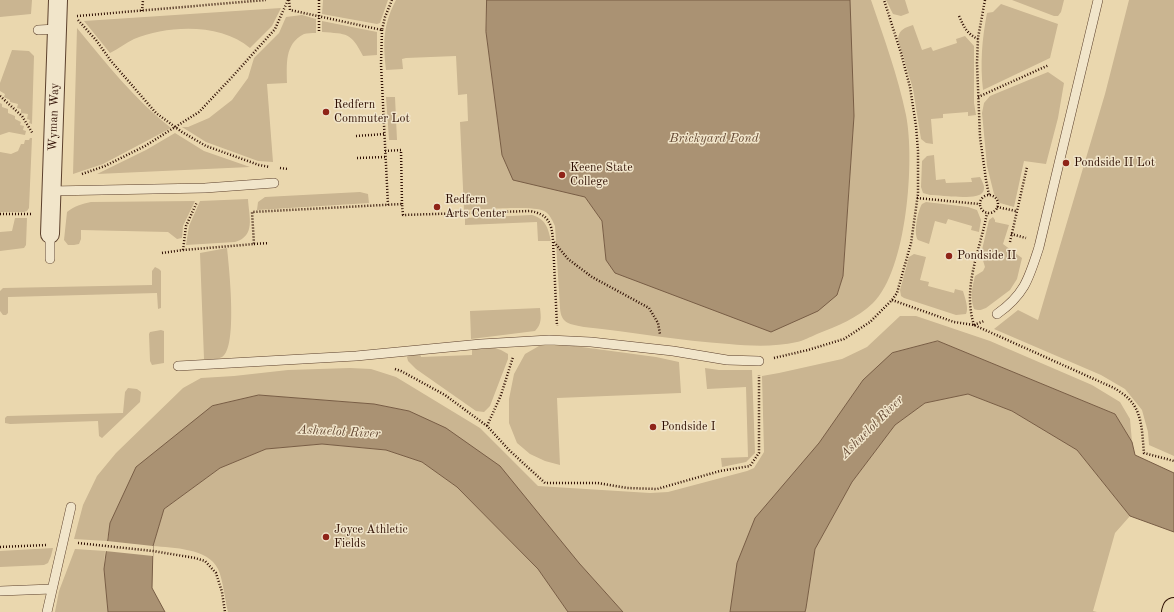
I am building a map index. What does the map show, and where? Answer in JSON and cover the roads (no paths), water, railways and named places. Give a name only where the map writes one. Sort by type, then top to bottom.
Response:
[{"type":"street","name":"Wyman Way","points":[[50,234],[58,0]]},
{"type":"lane","points":[[997,314],[1021,293],[1029,278],[1039,247],[1098,0]]},
{"type":"lane","points":[[38,30],[57,29]]},
{"type":"lane","points":[[51,191],[205,188],[274,183]]},
{"type":"lane","points":[[50,234],[50,259]]},
{"type":"lane","points":[[178,366],[356,356],[481,344],[557,340],[664,350],[727,360],[758,361]]},
{"type":"lane","points":[[47,612],[71,507]]},
{"type":"lane","points":[[0,591],[52,589]]},
{"type":"water","name":"Brickyard Pond","points":[[487,0],[850,0],[854,116],[843,276],[837,295],[818,311],[771,332],[615,273],[606,260],[602,221],[585,197],[513,180],[502,155],[486,32]]},
{"type":"water","name":"Ashuelot River","points":[[938,341],[1115,414],[1132,442],[1135,455],[1174,473],[1174,532],[1130,516],[1077,450],[1012,411],[968,394],[925,403],[895,425],[852,482],[815,549],[805,612],[730,612],[737,563],[755,518],[819,443],[863,380],[892,353]]},
{"type":"water","name":"Ashuelot River","points":[[259,395],[374,404],[409,411],[446,428],[500,466],[579,563],[623,612],[568,612],[538,569],[457,487],[422,462],[386,450],[322,444],[266,449],[220,468],[164,509],[153,546],[152,588],[165,612],[108,612],[104,569],[110,523],[136,467],[212,406]]},
{"type":"place","name":"Redfern Commuter Lot","points":[[326,112]]},
{"type":"place","name":"Pondside II Lot","points":[[1066,163]]},
{"type":"place","name":"Keene State College","points":[[562,175]]},
{"type":"place","name":"Redfern Arts Center","points":[[437,207]]},
{"type":"place","name":"Pondside II","points":[[949,256]]},
{"type":"place","name":"Pondside I","points":[[653,427]]},
{"type":"place","name":"Joyce Athletic Fields","points":[[326,537]]}]
